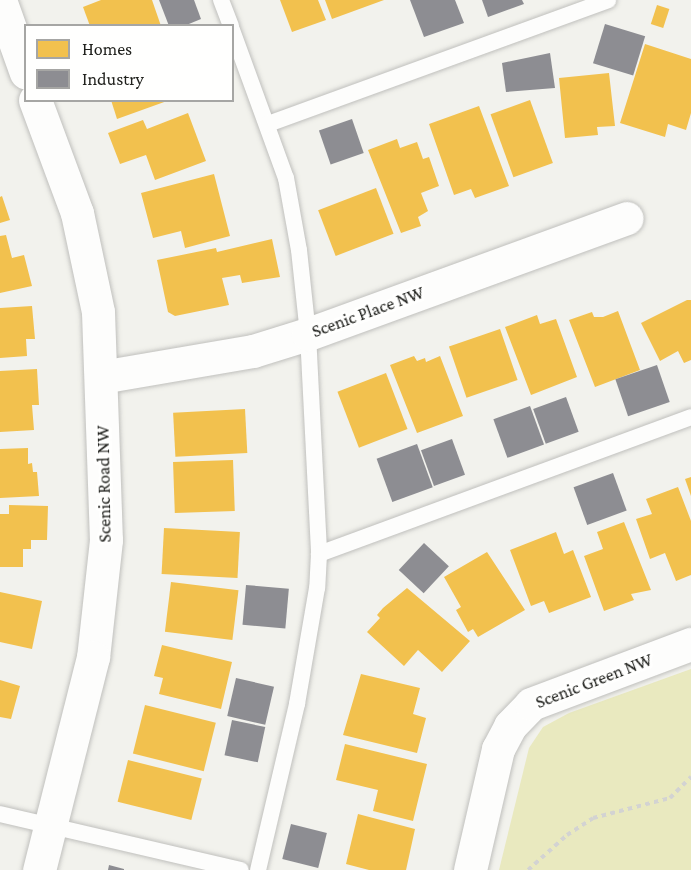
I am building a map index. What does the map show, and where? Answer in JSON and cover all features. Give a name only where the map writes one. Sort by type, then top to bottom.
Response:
[{"type":"street","points":[[0,0],[24,67]]},
{"type":"street","name":"Scenic Road NW","points":[[36,102],[77,213],[98,312],[106,540],[101,603],[93,657],[39,870]]},
{"type":"street","name":"Scenic Place NW","points":[[101,377],[253,351],[308,334],[627,218]]},
{"type":"street","name":"Scenic Green NW","points":[[470,870],[498,749],[510,726],[531,704],[691,644]]},
{"type":"lane","points":[[221,0],[230,24]]},
{"type":"lane","points":[[268,124],[608,0]]},
{"type":"lane","points":[[234,35],[286,178],[299,250],[308,334],[319,554],[317,588],[297,704],[258,870]]},
{"type":"lane","points":[[319,554],[691,417]]},
{"type":"lane","points":[[0,814],[51,828],[242,870]]},
{"type":"path","points":[[528,870],[567,835],[593,818],[670,798],[691,777]]},
{"type":"green space","points":[[691,669],[691,870],[499,870],[529,748],[543,727],[569,713]]},
{"type":"building: Homes","points":[[101,0],[152,0],[160,24],[89,24],[83,7]]},
{"type":"building: Homes","points":[[280,0],[318,0],[326,20],[292,32]]},
{"type":"building: Homes","points":[[325,0],[384,0],[332,19]]},
{"type":"building: Homes","points":[[657,5],[669,9],[663,28],[651,24]]},
{"type":"building: Homes","points":[[645,44],[691,59],[691,113],[686,130],[668,124],[665,137],[620,123]]},
{"type":"building: Homes","points":[[609,73],[615,126],[597,127],[598,135],[565,138],[559,78]]},
{"type":"building: Homes","points":[[530,100],[553,163],[513,177],[491,114]]},
{"type":"building: Homes","points":[[112,102],[164,102],[117,119]]},
{"type":"building: Homes","points":[[479,106],[509,186],[475,198],[471,189],[454,195],[429,124]]},
{"type":"building: Homes","points":[[188,113],[206,161],[155,180],[146,155],[120,164],[108,133],[143,120],[147,129]]},
{"type":"building: Homes","points":[[397,139],[400,148],[417,142],[423,159],[429,157],[439,186],[421,193],[428,211],[418,217],[421,226],[401,233],[368,150]]},
{"type":"building: Homes","points":[[214,174],[230,236],[185,248],[181,231],[153,238],[141,193]]},
{"type":"building: Homes","points":[[376,188],[394,234],[336,256],[318,210]]},
{"type":"building: Homes","points":[[2,196],[10,220],[0,223],[0,197]]},
{"type":"building: Homes","points":[[6,235],[12,258],[24,255],[32,286],[0,293],[0,236]]},
{"type":"building: Homes","points":[[272,239],[280,277],[242,283],[240,275],[222,278],[229,305],[175,316],[168,312],[157,260],[216,248],[217,252]]},
{"type":"building: Homes","points":[[691,300],[691,360],[684,363],[678,351],[660,361],[641,323]]},
{"type":"building: Homes","points":[[32,306],[35,339],[26,339],[27,356],[0,358],[0,308]]},
{"type":"building: Homes","points":[[618,311],[640,370],[595,387],[569,320],[592,312],[594,317],[603,317]]},
{"type":"building: Homes","points":[[537,315],[540,324],[556,319],[577,377],[531,395],[505,327]]},
{"type":"building: Homes","points":[[500,329],[518,380],[467,398],[449,347]]},
{"type":"building: Homes","points":[[414,356],[417,361],[425,358],[426,362],[440,356],[463,416],[417,433],[390,365]]},
{"type":"building: Homes","points":[[37,369],[39,405],[32,405],[34,430],[0,432],[0,371]]},
{"type":"building: Homes","points":[[386,373],[408,429],[359,448],[337,392]]},
{"type":"building: Homes","points":[[245,409],[247,453],[175,457],[173,413]]},
{"type":"building: Homes","points":[[28,448],[28,464],[32,463],[33,472],[37,472],[39,496],[0,498],[0,449]]},
{"type":"building: Homes","points":[[233,460],[235,511],[175,513],[173,462]]},
{"type":"building: Homes","points":[[691,477],[691,496],[685,479]]},
{"type":"building: Homes","points":[[678,487],[691,521],[691,575],[676,581],[665,553],[650,559],[636,519],[652,514],[646,499]]},
{"type":"building: Homes","points":[[9,505],[48,506],[47,540],[31,540],[31,549],[23,549],[23,567],[0,567],[0,514],[9,514]]},
{"type":"building: Homes","points":[[624,522],[651,590],[631,594],[634,600],[604,611],[584,556],[603,549],[597,532]]},
{"type":"building: Homes","points":[[164,528],[240,532],[237,578],[162,574]]},
{"type":"building: Homes","points":[[556,532],[564,554],[573,550],[591,597],[549,613],[544,601],[531,606],[510,550]]},
{"type":"building: Homes","points":[[487,552],[525,610],[478,637],[473,629],[468,632],[456,610],[461,607],[444,577]]},
{"type":"building: Homes","points":[[171,582],[238,590],[232,640],[165,632]]},
{"type":"building: Homes","points":[[407,588],[470,641],[442,672],[418,650],[404,666],[367,632],[380,618],[377,615],[383,608]]},
{"type":"building: Homes","points":[[0,592],[42,601],[32,649],[0,642]]},
{"type":"building: Homes","points":[[162,645],[232,662],[221,709],[159,694],[163,678],[154,676]]},
{"type":"building: Homes","points":[[361,674],[420,688],[413,714],[426,718],[417,753],[343,735]]},
{"type":"building: Homes","points":[[0,680],[20,686],[11,719],[0,717]]},
{"type":"building: Homes","points":[[145,705],[216,723],[204,771],[133,754]]},
{"type":"building: Homes","points":[[345,744],[427,764],[413,821],[373,811],[378,790],[336,780]]},
{"type":"building: Homes","points":[[128,760],[202,778],[191,820],[118,802]]},
{"type":"building: Homes","points":[[358,814],[415,829],[406,870],[369,870],[346,864]]},
{"type":"building: Industry","points":[[159,0],[194,0],[201,19],[189,24],[168,24]]},
{"type":"building: Industry","points":[[410,0],[455,0],[464,23],[424,37]]},
{"type":"building: Industry","points":[[482,0],[522,0],[524,4],[488,17]]},
{"type":"building: Industry","points":[[605,24],[645,36],[633,75],[593,63]]},
{"type":"building: Industry","points":[[550,53],[555,88],[506,92],[502,63]]},
{"type":"building: Industry","points":[[352,119],[364,153],[331,164],[319,130]]},
{"type":"building: Industry","points":[[657,365],[670,402],[628,416],[615,379]]},
{"type":"building: Industry","points":[[566,397],[579,432],[546,444],[533,409]]},
{"type":"building: Industry","points":[[530,406],[544,445],[507,458],[493,419]]},
{"type":"building: Industry","points":[[452,439],[465,475],[434,486],[421,450]]},
{"type":"building: Industry","points":[[417,444],[433,487],[392,502],[377,459]]},
{"type":"building: Industry","points":[[613,473],[627,511],[587,525],[574,487]]},
{"type":"building: Industry","points":[[424,543],[449,566],[424,593],[399,570]]},
{"type":"building: Industry","points":[[246,585],[289,589],[285,629],[243,625]]},
{"type":"building: Industry","points":[[236,678],[274,687],[265,725],[227,716]]},
{"type":"building: Industry","points":[[232,720],[265,727],[258,762],[225,755]]},
{"type":"building: Industry","points":[[291,824],[327,833],[318,868],[282,859]]},
{"type":"building: Industry","points":[[109,865],[124,869],[124,870],[108,870]]}]
